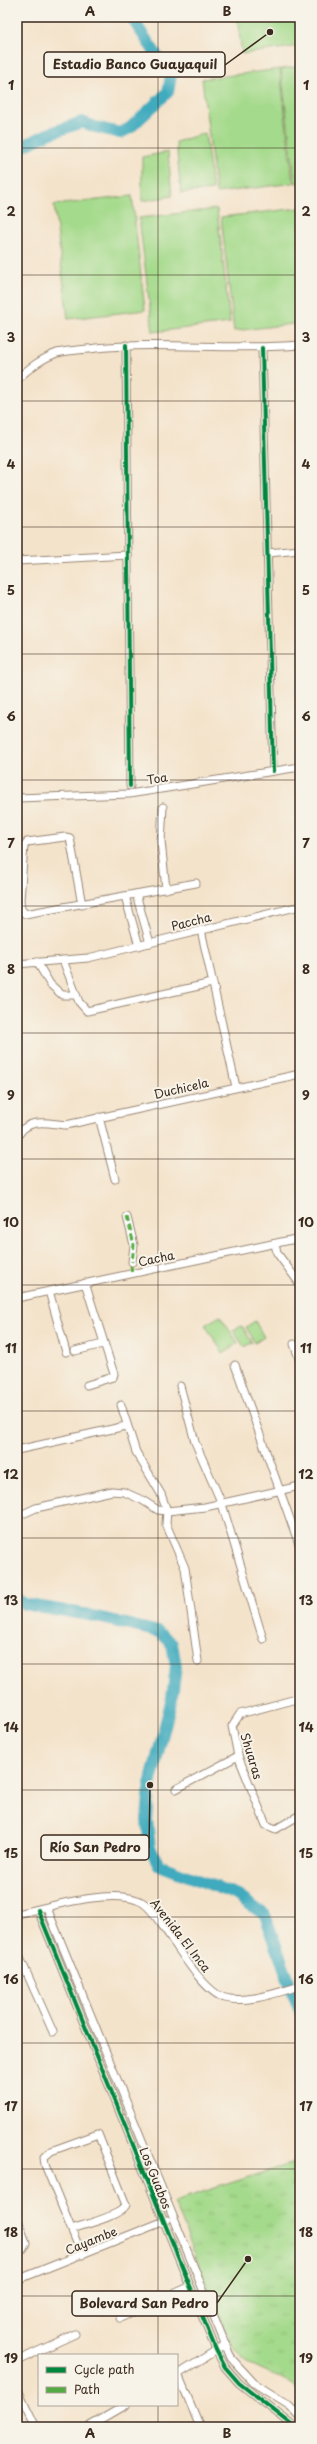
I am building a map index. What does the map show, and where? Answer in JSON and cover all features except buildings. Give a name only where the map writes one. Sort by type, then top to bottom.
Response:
[{"type":"street","points":[[126,345],[130,786]]},
{"type":"street","points":[[17,380],[24,372],[56,354],[126,345],[262,348],[300,345]]},
{"type":"street","points":[[262,348],[273,771]]},
{"type":"street","points":[[268,553],[300,550]]},
{"type":"street","points":[[17,561],[128,555]]},
{"type":"street","name":"Toa","points":[[17,798],[130,794],[300,767]]},
{"type":"street","points":[[163,807],[161,841],[166,889]]},
{"type":"street","points":[[82,905],[70,838],[65,836],[27,842],[24,846],[23,854],[20,900],[22,911],[28,914],[82,905],[196,883]]},
{"type":"street","points":[[136,894],[150,943]]},
{"type":"street","points":[[125,896],[139,946]]},
{"type":"street","name":"Paccha","points":[[17,964],[88,958],[300,906]]},
{"type":"street","points":[[201,930],[236,1087]]},
{"type":"street","points":[[63,960],[78,1002],[87,1011],[212,983]]},
{"type":"street","points":[[37,962],[50,984],[62,995],[76,995]]},
{"type":"street","name":"Duchicela","points":[[17,1138],[28,1125],[36,1122],[66,1125],[300,1074]]},
{"type":"street","points":[[99,1117],[115,1179]]},
{"type":"street","points":[[127,1217],[134,1245],[131,1268]]},
{"type":"street","name":"Cacha","points":[[17,1298],[84,1283],[131,1268],[275,1244],[300,1238]]},
{"type":"street","points":[[275,1244],[277,1253],[300,1284]]},
{"type":"street","points":[[84,1283],[114,1374],[113,1377],[87,1385]]},
{"type":"street","points":[[49,1291],[66,1352]]},
{"type":"street","points":[[75,1351],[103,1344]]},
{"type":"street","points":[[294,1344],[300,1361]]},
{"type":"street","points":[[235,1365],[300,1547]]},
{"type":"street","points":[[180,1386],[195,1442],[222,1504],[263,1639]]},
{"type":"street","points":[[121,1405],[126,1426],[136,1452],[161,1494],[167,1511],[166,1524],[185,1568],[189,1585],[198,1661]]},
{"type":"street","points":[[17,1450],[126,1426]]},
{"type":"street","points":[[25,1513],[112,1491],[124,1492],[142,1500],[158,1510],[167,1511],[222,1504],[300,1486]]},
{"type":"street","name":"Shuaras","points":[[300,1698],[244,1712],[236,1717],[232,1726],[238,1756],[262,1820],[266,1826],[276,1829],[300,1815]]},
{"type":"street","points":[[176,1789],[238,1756]]},
{"type":"street","name":"Avenida El Inca","points":[[17,1914],[110,1895],[138,1900],[150,1909],[212,1990],[231,1999],[256,1997],[299,1987]]},
{"type":"street","name":"Los Guabos","points":[[47,1908],[232,2358],[254,2383],[290,2406],[300,2417]]},
{"type":"street","name":"Los Guabos","points":[[38,1910],[189,2287],[216,2350],[238,2383],[295,2427]]},
{"type":"street","points":[[17,1951],[53,2032]]},
{"type":"street","points":[[71,2229],[115,2214],[123,2210],[126,2205],[98,2134],[51,2151],[44,2157],[71,2229],[82,2256]]},
{"type":"street","points":[[17,2217],[26,2243],[23,2249],[17,2252]]},
{"type":"street","name":"Cayambe","points":[[17,2280],[82,2256],[174,2218]]},
{"type":"street","points":[[120,2318],[189,2287]]},
{"type":"street","points":[[17,2361],[75,2334]]},
{"type":"street","points":[[178,2373],[226,2344]]},
{"type":"street","points":[[178,2376],[200,2427]]},
{"type":"street","points":[[17,2388],[20,2402],[36,2427]]},
{"type":"street","points":[[88,2427],[124,2406]]},
{"type":"green space","points":[[237,17],[300,17],[300,46],[242,54]]},
{"type":"green space","points":[[300,66],[300,182],[295,183],[281,69]]},
{"type":"green space","points":[[280,69],[293,183],[216,193],[202,79]]},
{"type":"green space","points":[[205,133],[213,190],[181,193],[176,142]]},
{"type":"green space","points":[[168,152],[172,196],[142,201],[142,157]]},
{"type":"green space","points":[[132,196],[145,310],[68,319],[54,205]]},
{"type":"green space","points":[[300,208],[300,323],[234,331],[221,217]]},
{"type":"green space","points":[[217,209],[230,323],[153,332],[139,218]]},
{"type":"green space","points":[[220,1316],[238,1343],[223,1353],[205,1325]]},
{"type":"green space","points":[[255,1321],[264,1337],[255,1343],[246,1327]]},
{"type":"green space","points":[[242,1326],[252,1342],[244,1347],[233,1330]]},
{"type":"green space","points":[[300,2161],[300,2391],[283,2379],[246,2362],[232,2345],[220,2319],[174,2201]]},
{"type":"waterway","points":[[17,149],[48,134],[82,122],[120,133],[130,128],[168,92],[171,76],[131,17]]},
{"type":"waterway","points":[[17,1598],[24,1604],[89,1615],[159,1632],[172,1644],[176,1666],[172,1698],[150,1785],[147,1820],[150,1848],[159,1865],[235,1894],[265,1915],[300,2012]]},
{"type":"marked path","points":[[127,1217],[134,1245],[132,1262]]},
{"type":"marked path","points":[[131,1266],[132,1274]]},
{"type":"cycle path","points":[[126,345],[130,786]]},
{"type":"cycle path","points":[[262,348],[273,771]]},
{"type":"cycle path","points":[[38,1910],[216,2350],[225,2367],[239,2383],[295,2427]]},
{"type":"place","name":"Estadio Banco Guayaquil","points":[[270,32]]},
{"type":"place","name":"Río San Pedro","points":[[150,1785]]},
{"type":"place","name":"Bolevard San Pedro","points":[[248,2259]]}]
